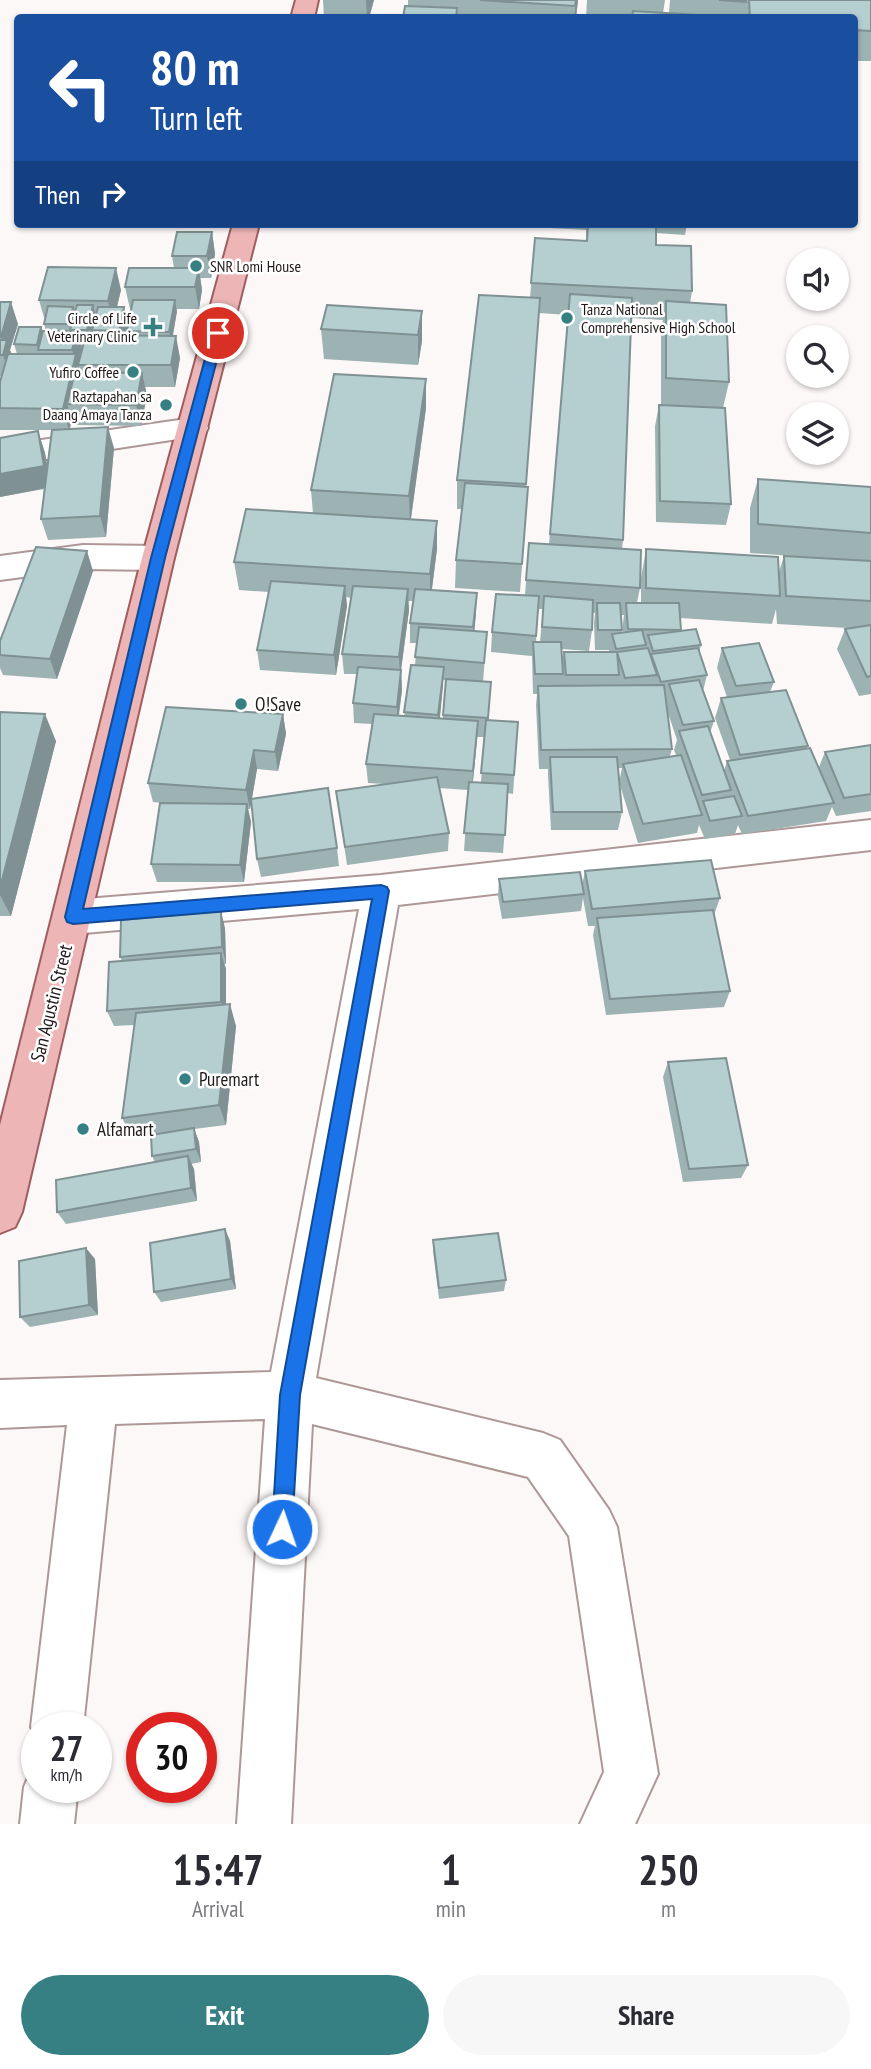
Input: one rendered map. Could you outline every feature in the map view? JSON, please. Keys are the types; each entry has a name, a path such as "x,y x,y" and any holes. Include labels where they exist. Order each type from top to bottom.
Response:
{"main road":[{"name":"San Agustin Street","path":"0,1212 158,558 245,228"}],"street":[{"path":"0,456 193,428"},
{"path":"0,568 83,557 158,558"},
{"path":"73,917 381,891 871,835"},
{"path":"264,1824 290,1395 381,891"},
{"path":"0,1404 290,1395 543,1457 593,1527 631,1774 607,1824"},
{"path":"59,1712 94,1401"},
{"path":"47,1824 49,1803"}],"building":[{"path":"480,0 576,0 575,6"},
{"path":"749,0 871,0 871,31 858,30 858,14 750,14"},
{"path":"405,6 457,8 456,14 404,14"},
{"path":"633,11 682,14 633,14"},
{"path":"588,228 656,228 656,245 691,246 692,291 531,283 535,238 587,241"},
{"path":"177,232 212,232 207,256 172,256"},
{"path":"48,267 116,268 108,301 39,300"},
{"path":"129,268 199,268 195,287 125,287"},
{"path":"570,294 632,298 623,540 550,534"},
{"path":"479,295 540,298 526,484 457,480"},
{"path":"133,300 175,300 169,332 127,331"},
{"path":"666,301 726,305 729,382 666,378"},
{"path":"0,302 11,302 1,337 0,337"},
{"path":"77,305 93,305 87,330 70,330"},
{"path":"327,305 422,311 418,335 321,329"},
{"path":"48,306 73,307 69,324 44,324"},
{"path":"98,307 124,307 119,331 92,330"},
{"path":"19,327 41,327 37,345 14,344"},
{"path":"43,331 77,331 72,350 38,350"},
{"path":"86,335 176,336 171,365 78,365"},
{"path":"0,340 7,340 3,355 0,355"},
{"path":"8,354 76,354 63,409 0,408 0,382"},
{"path":"75,372 142,373 136,405 67,404"},
{"path":"334,374 426,379 409,496 311,490"},
{"path":"659,405 725,408 731,504 660,501"},
{"path":"108,427 100,516 41,519 52,430"},
{"path":"38,431 44,466 0,474 0,438"},
{"path":"758,479 871,487 871,533 758,524"},
{"path":"465,483 528,487 522,564 456,560"},
{"path":"246,509 437,521 430,574 234,562"},
{"path":"529,543 641,550 640,588 526,580"},
{"path":"36,547 87,551 50,659 0,655 0,641"},
{"path":"646,549 778,557 780,596 646,588"},
{"path":"784,556 871,561 871,601 786,596"},
{"path":"271,581 345,586 334,655 257,650"},
{"path":"353,586 408,589 399,657 342,654"},
{"path":"415,589 477,593 473,627 410,623"},
{"path":"496,594 539,596 536,636 492,632"},
{"path":"544,596 593,600 592,630 542,627"},
{"path":"597,603 620,603 622,630 598,630"},
{"path":"626,603 679,603 681,630 628,629"},
{"path":"871,625 871,676 867,677 845,629"},
{"path":"419,627 487,632 484,663 415,657"},
{"path":"696,629 701,645 653,651 648,635"},
{"path":"642,630 646,645 616,649 612,634"},
{"path":"533,642 561,642 563,674 535,674"},
{"path":"759,643 774,682 736,686 722,648"},
{"path":"648,648 657,675 625,678 617,652"},
{"path":"698,648 707,675 661,682 651,654"},
{"path":"564,652 617,652 619,675 566,675"},
{"path":"411,665 444,667 438,715 404,712"},
{"path":"358,667 401,670 397,707 353,703"},
{"path":"446,679 491,682 488,718 443,715"},
{"path":"699,680 714,721 683,725 669,684"},
{"path":"664,685 672,749 541,750 538,686"},
{"path":"786,690 808,746 740,755 721,698"},
{"path":"166,707 283,714 275,752 254,750 246,790 148,783"},
{"path":"0,712 45,714 0,888"},
{"path":"374,714 478,721 473,771 366,764"},
{"path":"486,720 518,722 514,775 481,773"},
{"path":"708,726 731,790 702,795 679,731"},
{"path":"871,745 871,794 844,798 825,752"},
{"path":"810,748 834,803 748,816 727,761"},
{"path":"681,755 702,815 643,824 623,764"},
{"path":"550,757 617,757 622,812 553,812"},
{"path":"437,777 449,833 345,847 336,791"},
{"path":"469,782 508,784 505,835 464,833"},
{"path":"328,788 337,848 257,859 251,799"},
{"path":"734,796 742,816 710,821 703,801"},
{"path":"160,803 247,804 240,865 151,864"},
{"path":"711,860 720,898 592,909 585,871"},
{"path":"580,872 584,894 503,902 499,879"},
{"path":"713,910 730,991 610,999 597,918"},
{"path":"221,911 222,947 120,957 121,920"},
{"path":"221,953 221,1002 107,1011 109,962"},
{"name":"Puremart","path":"230,1004 219,1105 122,1118 136,1013"},
{"path":"726,1058 748,1165 689,1169 668,1062"},
{"path":"194,1128 196,1149 152,1156 151,1135"},
{"path":"188,1156 191,1188 57,1212 56,1180"},
{"path":"225,1229 231,1279 154,1292 150,1243"},
{"path":"498,1233 506,1280 439,1288 433,1240"},
{"path":"86,1248 89,1305 20,1317 19,1261"}],"place":[{"name":"SNR Lomi House","path":"196,266"},
{"name":"Tanza National Comprehensive High School","path":"567,318"},
{"name":"Circle of Life Veterinary Clinic","path":"153,327"},
{"name":"Yufiro Coffee","path":"133,372"},
{"name":"Raztapahan sa Daang Amaya Tanza","path":"166,405"},
{"name":"O!Save","path":"241,704"},
{"name":"Puremart","path":"185,1079"},
{"name":"Alfamart","path":"83,1129"}],"route":[{"path":"218,333 158,558 73,917 381,891 290,1395 282,1529"}]}
